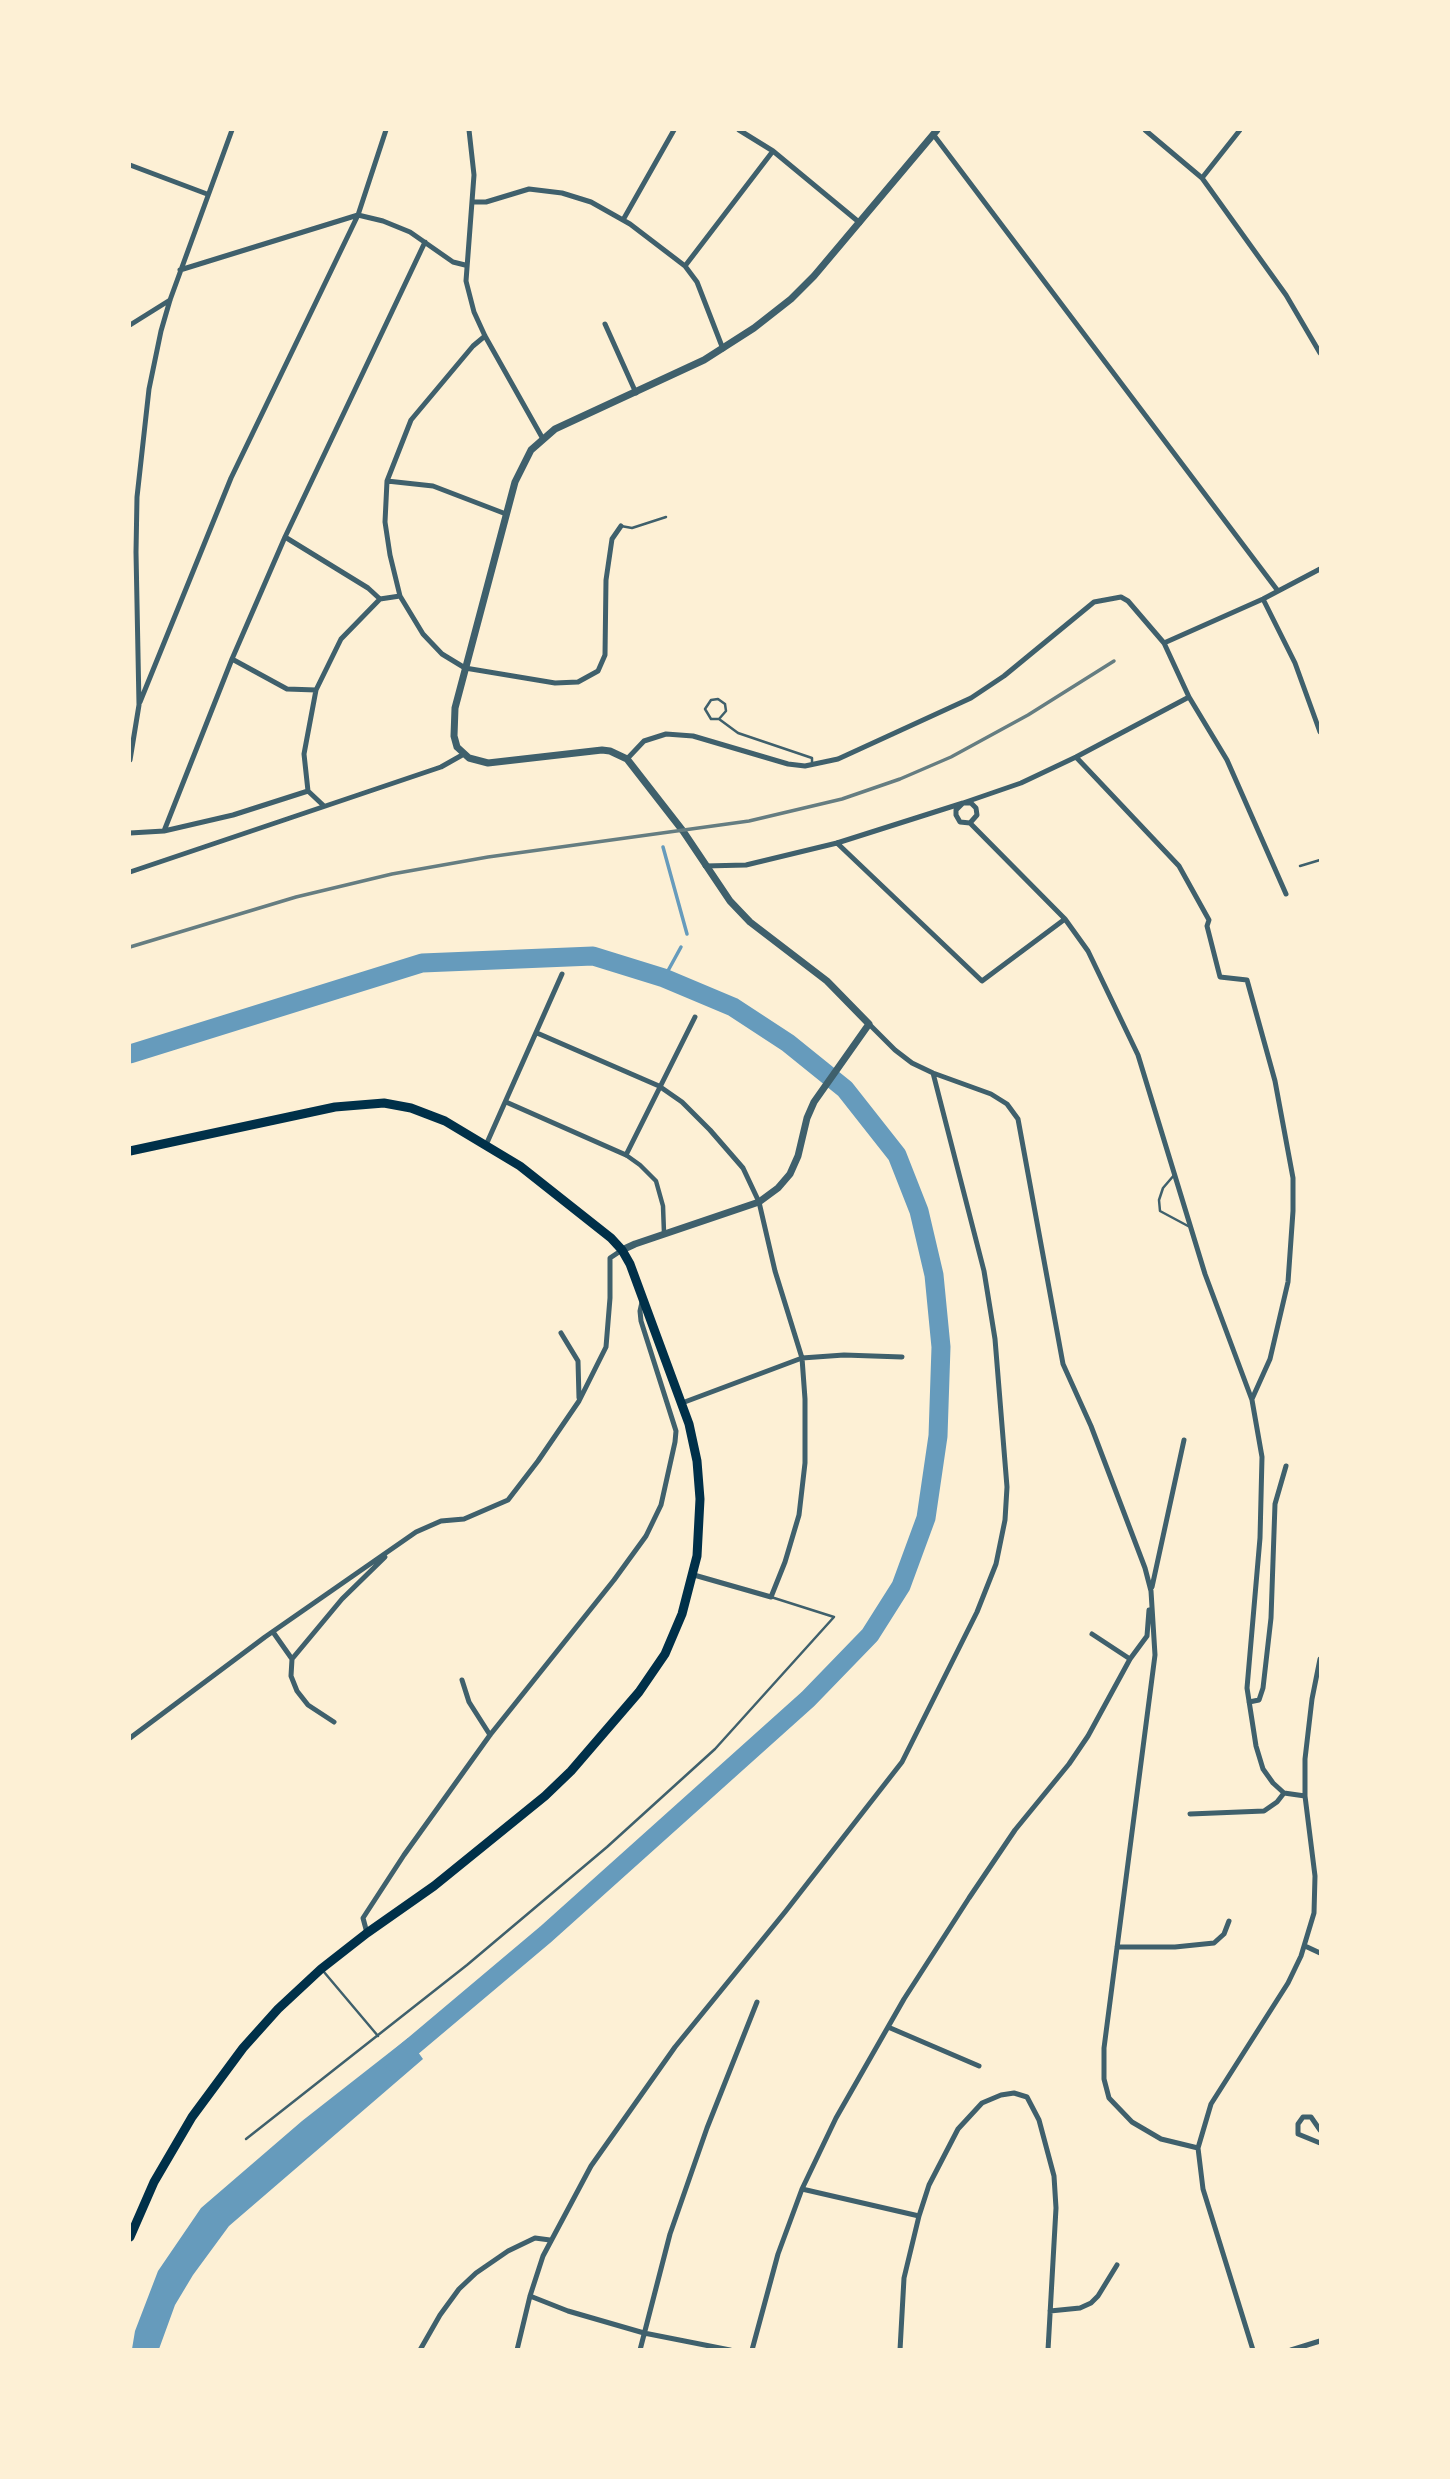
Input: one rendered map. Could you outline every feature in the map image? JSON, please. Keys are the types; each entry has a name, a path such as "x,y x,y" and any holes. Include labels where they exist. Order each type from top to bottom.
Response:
{"main road":[{"path":"130,1151 335,1107 371,1103 398,1105 426,1112 520,1166 611,1238 622,1250 682,1403 693,1441 699,1480 700,1522 694,1575 674,1634 653,1674 628,1706 571,1771 516,1821 435,1886 321,1969 263,2024 210,2091 154,2182 130,2237"}],"street":[{"path":"130,761 139,705 137,497 149,389 170,300 232,130"},
{"path":"139,705 231,478 358,215 386,130"},
{"path":"469,130 474,175 465,265 466,281 485,336 543,439"},
{"path":"623,220 674,130"},
{"path":"739,130 773,151 860,223"},
{"path":"1145,130 1202,178 1286,295 1321,353"},
{"path":"1202,178 1240,130"},
{"path":"1198,2148 1161,2139 1132,2122 1109,2098 1104,2079 1104,2048 1155,1655 1151,1591 1145,1568 1091,1426 1063,1364 1016,1114 1007,1104 991,1094 920,1068 895,1050 827,981 750,922 724,894 683,831 627,759 602,750 478,761 457,747 453,723 506,514 522,467 531,450 570,421 636,393 723,349 791,299 860,223 935,132 1278,590"},
{"path":"685,266 773,151"},
{"path":"130,165 207,194"},
{"path":"473,202 486,202 528,189 591,202 623,220 685,266 698,282 723,349"},
{"path":"180,270 358,215 398,227 453,262 465,265"},
{"path":"164,831 232,659 285,537 425,242"},
{"path":"130,325 170,300"},
{"path":"605,324 636,393"},
{"path":"485,336 473,346 411,420 387,481 387,533 390,555 400,596 423,634 442,654 465,668 555,683 578,682 598,671 606,655 606,580 612,539 621,526"},
{"path":"387,481 433,486 506,514"},
{"path":"285,537 368,588 380,599"},
{"path":"1164,643 1264,600 1321,569"},
{"path":"324,806 307,791 304,754 316,690 341,639 380,599 400,596"},
{"path":"627,759 644,741 666,734 693,736 788,764 812,765 838,759 971,698 1004,676 1094,601 1121,597 1128,601 1164,643 1189,697 1227,760 1286,894"},
{"path":"1264,600 1296,663 1321,732"},
{"path":"232,659 287,689 316,690"},
{"path":"705,866 746,865 837,843 1021,783 1189,697"},
{"path":"130,872 441,767 464,754"},
{"path":"1076,757 1179,866 1209,920 1207,926 1220,977 1247,980 1275,1081 1293,1178 1288,1282 1270,1359 1252,1400"},
{"path":"130,833 164,831 233,815 307,791"},
{"path":"970,823 976,815 976,808 971,803 963,803 956,810 960,822 970,823 1065,919 1088,951 1129,1032 1143,1068 1205,1274 1252,1400 1262,1457 1263,1480 1247,1688 1256,1746 1263,1769 1273,1783 1284,1793 1305,1796"},
{"path":"837,843 982,981 1065,919"},
{"path":"485,1145 562,974"},
{"path":"626,1155 695,1017"},
{"path":"130,1738 273,1632 416,1532 441,1521 464,1519 508,1500 579,1401 606,1347 610,1258 622,1250 664,1234 758,1202 778,1188 790,1174 798,1156 814,1101 869,1024"},
{"path":"537,1033 659,1086 682,1102 743,1168 758,1202 775,1271 802,1358 805,1463 799,1515 771,1597 694,1575"},
{"path":"517,2350 530,2296 550,2240 591,2166 675,2047 902,1762 977,1612 996,1564 1005,1520 1007,1487 995,1339 984,1271 933,1073"},
{"path":"506,1102 626,1155 640,1165 656,1181 663,1206 664,1234"},
{"path":"367,1933 363,1919 404,1855 490,1735 614,1580 646,1536 661,1505 676,1442 676,1431 647,1339 640,1311 643,1300"},
{"path":"561,1333 578,1362 579,1401"},
{"path":"682,1403 802,1358 844,1355 902,1357"},
{"path":"752,2350 778,2254 802,2189 836,2118 904,1999 1015,1830 1076,1755 1130,1659 1147,1636 1151,1591 1184,1440"},
{"path":"1249,1702 1259,1700 1263,1688 1270,1618 1275,1504 1286,1466"},
{"path":"334,1722 309,1705 297,1691 291,1676 292,1660 342,1599 383,1561 386,1554"},
{"path":"273,1632 292,1660"},
{"path":"1092,1634 1130,1659"},
{"path":"1252,2350 1203,2189 1198,2148 1211,2104 1288,1983 1305,1946 1314,1913 1315,1876 1305,1796 1305,1759 1310,1712 1321,1658"},
{"path":"462,1680 469,1702 490,1735"},
{"path":"1310,1712 1321,1712"},
{"path":"1190,1814 1264,1811 1284,1793"},
{"path":"1117,1947 1175,1947 1214,1943 1224,1934 1229,1921"},
{"path":"1305,1946 1321,1953"},
{"path":"640,2350 670,2234 707,2128 757,2002"},
{"path":"888,2027 979,2066"},
{"path":"900,2350 904,2278 919,2216 940,2160 958,2129 982,2104 1001,2095 1014,2093 1027,2097 1039,2120 1054,2176 1056,2208 1048,2350"},
{"path":"1321,2130 1311,2117 1303,2117 1298,2124 1298,2134 1321,2143"},
{"path":"802,2189 919,2216"},
{"path":"420,2350 440,2315 475,2273 508,2251 536,2238 550,2240"},
{"path":"1050,2311 1080,2308 1091,2303 1117,2265"},
{"path":"530,2296 568,2311 644,2333 730,2350"},
{"path":"1291,2350 1321,2341"}],"lane":[{"path":"621,526 632,528 666,517"},
{"path":"719,719 726,711 724,704 718,699 711,699 705,705 705,713 711,719 719,719 738,733 812,758 812,765"},
{"path":"1300,866 1321,860"},
{"path":"1175,1174 1163,1188 1159,1200 1160,1210 1191,1227"},
{"path":"246,2139 568,1880 675,1786 715,1749 834,1617 771,1597"},
{"path":"321,1969 377,2036"}],"water":[{"path":"408,2038 423,2059 229,2226 175,2305 159,2349 132,2349 135,2331 158,2271 201,2208 302,2121"}],"waterway":[{"path":"663,847 687,934"},
{"path":"664,978 681,947"},
{"path":"130,1054 422,963 593,956 664,978 733,1007 788,1043 845,1089 897,1155 919,1211 934,1275 941,1347 938,1436 926,1518 901,1586 870,1635 808,1699 546,1934 394,2062"}],"railway":[{"path":"130,947 296,897 392,874 488,857 749,821 842,799 900,779 951,757 1028,715 1114,661"}]}
